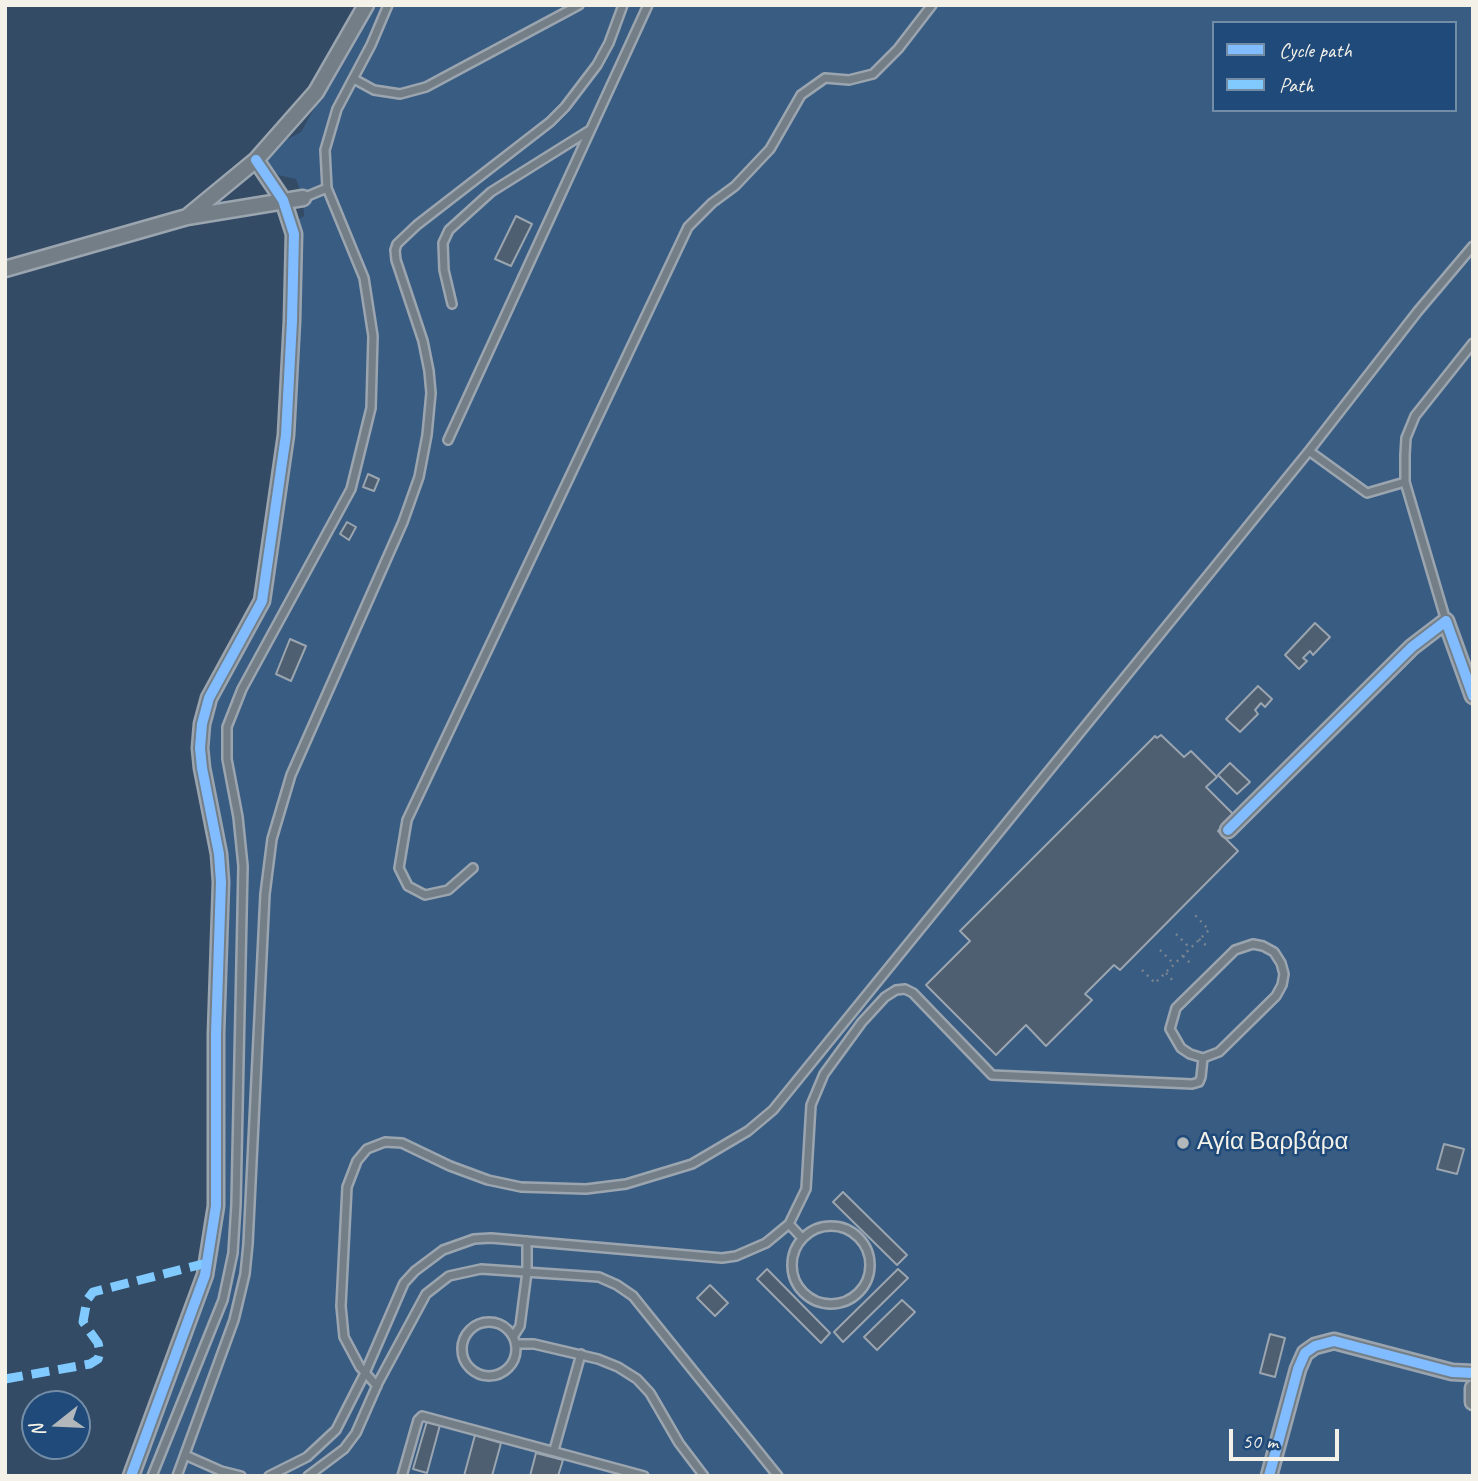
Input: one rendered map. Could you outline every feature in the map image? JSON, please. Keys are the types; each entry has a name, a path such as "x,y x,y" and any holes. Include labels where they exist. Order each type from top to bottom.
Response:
{"street":[{"path":"187,217 256,160 316,92 361,18 366,5"},
{"path":"131,1476 201,1286 216,1206 216,1034 221,882 219,854 200,748 202,724 209,698 262,601 286,435 292,321 294,234 283,200 256,160"},
{"path":"5,269 187,217 303,198"},
{"path":"1228,830 1412,647 1446,621 1473,696"},
{"path":"1269,1476 1298,1369 1305,1353 1315,1346 1334,1341 1452,1373 1473,1373"},
{"path":"1473,1388 1473,1402"}],"lane":[{"path":"152,1476 223,1300 233,1253 243,866 238,817 227,759 227,727 242,689 351,489 371,408 373,336 364,278 327,188 325,150 337,109 388,5"},
{"path":"354,79 374,90 400,94 426,87 579,5"},
{"path":"177,1476 234,1320 245,1273 254,1146 264,907 272,839 291,775 403,522 419,477 427,435 431,393 429,371 423,341 395,250 397,244 416,225 530,138 565,107 597,65 609,43 623,5"},
{"path":"448,440 648,5"},
{"path":"473,868 448,890 425,895 408,886 399,868 407,820 688,227 712,203 735,186 769,149 801,95 825,78 849,80 873,74 898,49 932,5"},
{"path":"452,304 444,270 443,243 449,230 491,192 590,130"},
{"path":"303,198 327,188"},
{"path":"377,1386 365,1373 344,1338 341,1306 347,1187 357,1161 367,1149 385,1142 402,1143 450,1166 488,1180 521,1188 586,1189 626,1184 692,1164 748,1131 773,1110 1473,246"},
{"path":"1446,621 1405,482 1406,438 1415,416 1473,343"},
{"path":"1309,451 1367,493 1405,482"},
{"path":"1244,945 1263,946 1274,952 1284,974 1276,996 1219,1052 1203,1058 1190,1054 1175,1041 1171,1029 1177,1008 1235,950 1244,945"},
{"path":"269,1476 307,1457 336,1430 365,1373 404,1283 443,1250 474,1239 723,1258 736,1256 766,1243 789,1224 806,1189 810,1119 815,1092 824,1074 862,1022 885,997 896,990 905,989 914,993 984,1070 992,1075 1192,1084 1199,1082 1203,1058"},
{"path":"789,1224 802,1238"},
{"path":"827,1226 836,1226 854,1233 861,1240 869,1257 868,1276 859,1292 852,1298 834,1304 825,1304 807,1297 795,1282 792,1273 793,1255 802,1238 827,1226"},
{"path":"527,1241 527,1272 520,1326 514,1340 516,1352 511,1366 491,1377 476,1373 470,1368 463,1355 464,1340 473,1328 488,1322 503,1326 514,1340 581,1354 618,1367 637,1379 650,1393 679,1443 704,1476"},
{"path":"308,1476 344,1449 356,1433 377,1386 426,1294 449,1276 481,1269 599,1277 634,1296 778,1476"},
{"path":"554,1450 581,1354"},
{"path":"402,1476 418,1420 422,1416 644,1476"},
{"path":"185,1455 221,1471 241,1476"}],"path":[{"path":"1142,970 1155,983 1209,930 1195,915"},
{"path":"1176,934 1190,948"},
{"path":"1199,939 1209,948"},
{"path":"1160,950 1174,964"},
{"path":"1183,956 1191,964"},
{"path":"1166,973 1174,982"}],"shaded area":[{"path":"371,5 1473,5 1473,1476 140,1476 209,1284 217,1245 221,1180 226,890 205,749 211,713 221,687 270,598 297,387 299,219 304,216 303,198 296,179 278,175 267,164 267,156 273,147 301,132"}],"building":[{"path":"516,216 532,224 511,266 495,259"},
{"path":"368,474 379,479 374,491 363,487"},
{"path":"347,522 356,527 349,540 340,534"},
{"path":"1315,623 1330,637 1313,655 1310,651 1303,658 1307,661 1299,669 1285,655"},
{"path":"290,639 306,646 291,681 276,674"},
{"path":"1258,686 1272,699 1265,707 1261,703 1255,710 1258,714 1240,732 1226,719"},
{"path":"1161,735 1184,757 1191,751 1217,777 1206,787 1234,815 1218,831 1238,851 1120,970 1114,965 1085,994 1092,1000 1046,1046 1026,1025 996,1055 926,985 970,941 960,931 1155,736 1157,738"},
{"path":"1230,763 1250,782 1237,794 1218,775"},
{"path":"1444,1144 1464,1149 1457,1174 1437,1169"},
{"path":"843,1192 907,1255 897,1265 833,1202"},
{"path":"767,1269 830,1333 821,1343 757,1279"},
{"path":"898,1269 908,1278 843,1342 834,1332"},
{"path":"710,1285 728,1303 715,1316 697,1298"},
{"path":"902,1300 915,1312 877,1350 864,1337"},
{"path":"1270,1334 1285,1338 1275,1377 1260,1373"},
{"path":"427,1421 440,1425 427,1473 413,1469"},
{"path":"475,1435 501,1443 492,1476 464,1476"},
{"path":"536,1453 563,1460 558,1476 530,1476"}],"marked path":[{"path":"5,1379 90,1364 98,1359 98,1343 83,1322 87,1300 93,1292 207,1263"}],"cycle path":[{"path":"131,1476 205,1275 216,1206 216,1034 221,882 219,854 202,768 202,724 209,698 262,601 286,435 292,321 294,234 283,200 256,160"},
{"path":"1228,830 1412,647 1446,621 1473,696"},
{"path":"1269,1476 1298,1369 1305,1353 1315,1346 1334,1341 1452,1372 1473,1373"}],"place":[{"name":"Αγία Βαρβάρα","path":"1183,1143"}]}
